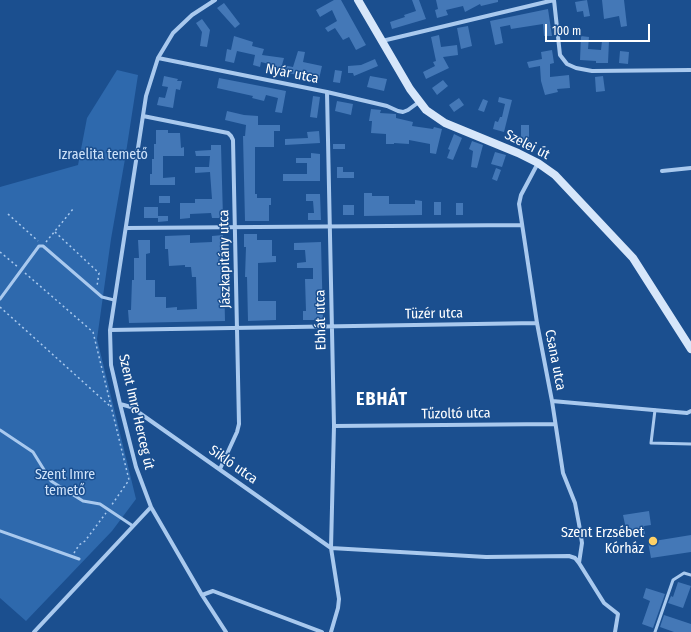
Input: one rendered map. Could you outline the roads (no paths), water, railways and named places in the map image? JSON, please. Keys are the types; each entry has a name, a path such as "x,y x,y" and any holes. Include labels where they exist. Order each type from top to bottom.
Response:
{"main road":[{"name":"Szelei út","path":"358,0 410,89 426,110 445,123 518,153 538,163 555,175 570,189 633,258 691,349"}],"street":[{"name":"Szent Imre Herceg út","path":"215,0 192,15 173,33 158,58 146,96 110,330 111,365 120,404 136,467 151,507 202,595 226,632"},
{"path":"382,41 554,0 560,55 567,64 576,68 592,71 691,70"},
{"name":"Nyár utca","path":"158,58 327,92 387,106 403,112 419,102"},
{"name":"Ebhát utca","path":"327,92 334,426 331,548"},
{"name":"Jászkapitány utca","path":"143,116 228,133 233,140 239,424 237,432 220,469"},
{"name":"Csana utca","path":"538,163 521,195 519,204 521,225 563,473 575,503 579,524 582,543 580,563"},
{"path":"662,171 691,168"},
{"path":"126,228 521,225"},
{"name":"Tüzér utca","path":"110,330 238,327 537,324"},
{"path":"552,401 687,413 691,411"},
{"name":"Sikló utca","path":"120,404 131,407 331,548"},
{"name":"Tűzoltó utca","path":"334,426 554,424"},
{"path":"34,632 151,507"},
{"path":"331,632 338,608 338,599 331,548 486,557 569,556 575,558 580,563 604,603 618,614 615,632"},
{"path":"202,595 213,591 322,632"}],"lane":[{"path":"0,299 39,246 43,246 102,296 114,300"},
{"path":"655,410 651,443 691,444"},
{"path":"0,430 33,452 51,481 83,501 100,504 133,526"},
{"path":"0,531 79,559"},
{"path":"655,632 673,580 684,573 691,575"}],"place":[{"name":"Szent Erzsébet Kórház","path":"653,541"}],"district":[{"name":"EBHÁT","path":"382,400"}],"park label":[{"name":"Izraelita temető","path":"103,155"},
{"name":"Szent Imre temető","path":"65,484"}]}
